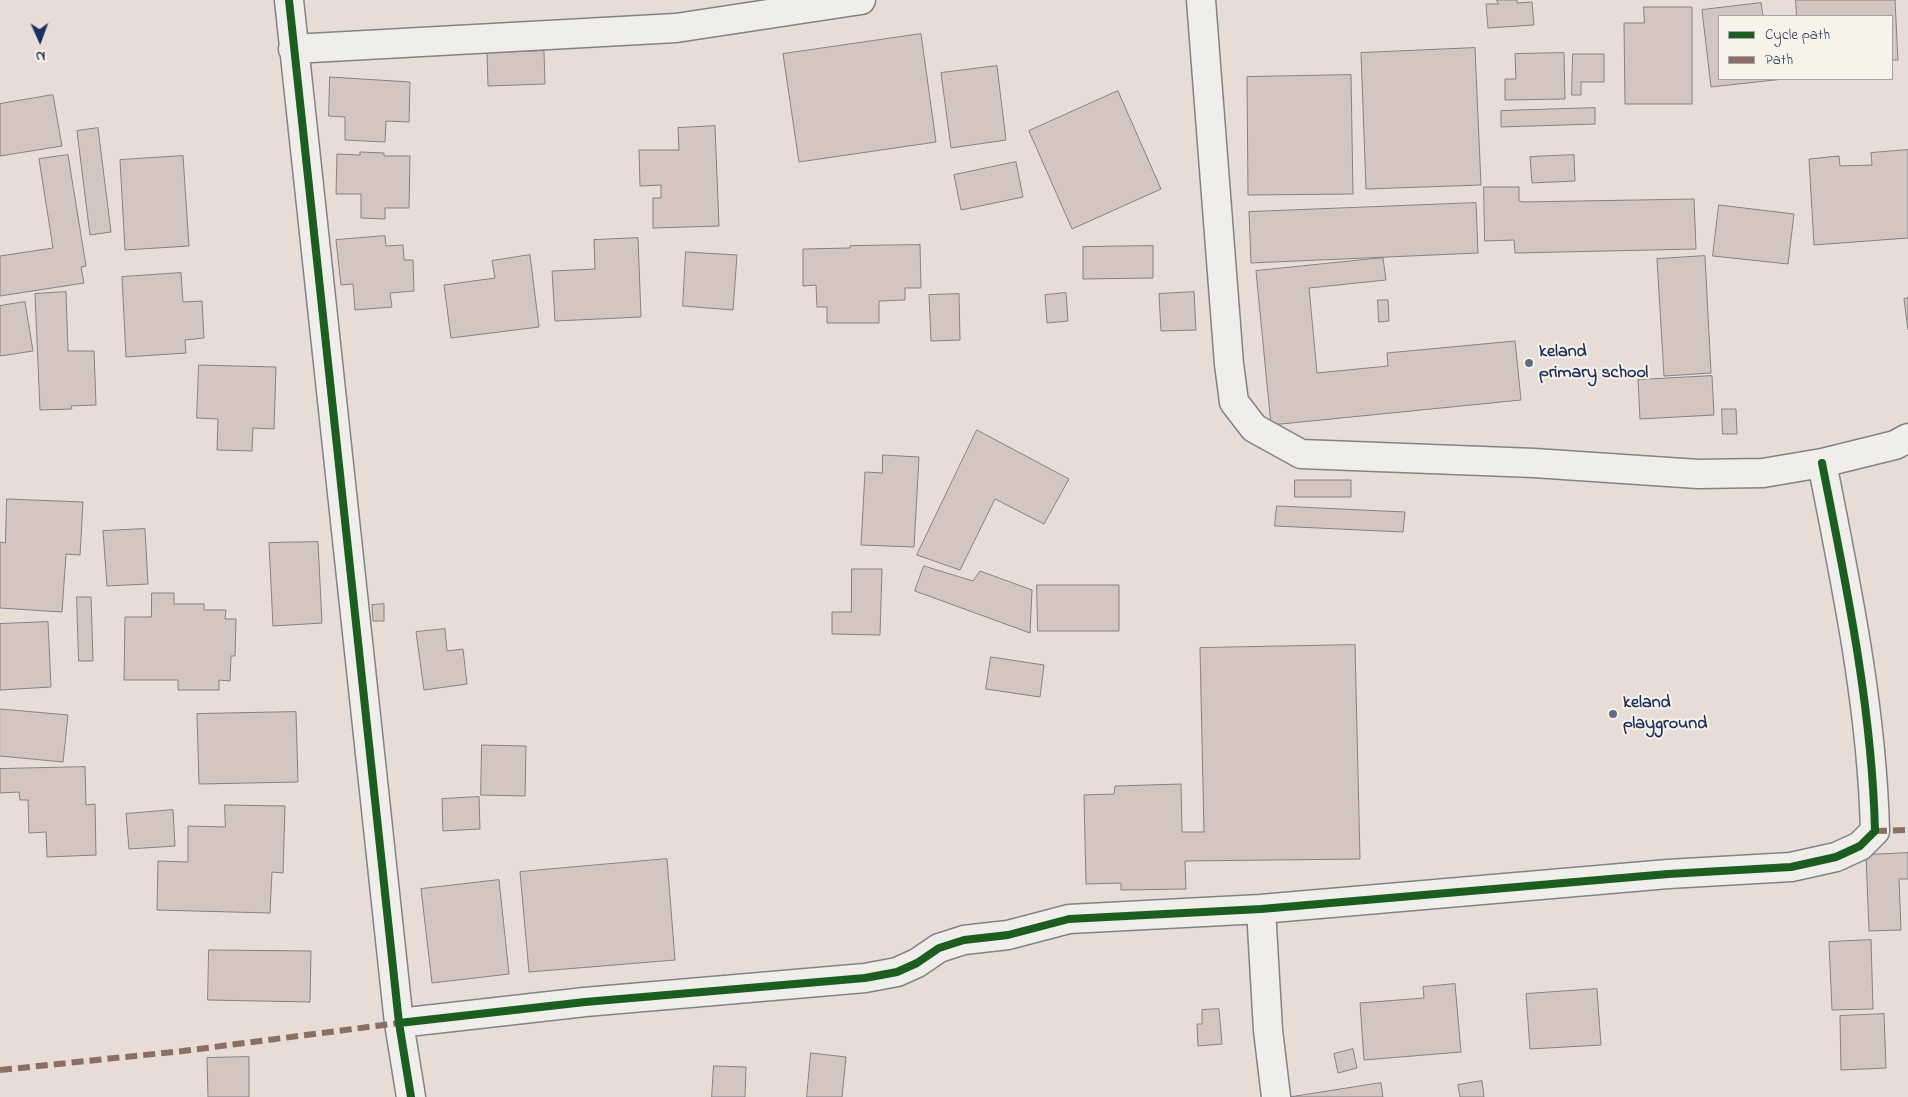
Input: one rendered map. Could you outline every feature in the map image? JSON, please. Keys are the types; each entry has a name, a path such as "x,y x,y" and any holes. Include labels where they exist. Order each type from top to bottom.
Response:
{"street":[{"path":"289,0 399,1023 411,1097"},
{"path":"294,49 676,28 861,0"},
{"path":"1201,0 1229,364 1234,402 1254,428 1301,454 1534,463 1698,474 1763,473 1822,462 1894,445 1908,438"},
{"path":"399,1023 585,1002 866,978 897,972 917,963 939,948 964,940 1008,935 1069,920 1261,909 1658,875 1791,867 1836,857 1860,846 1875,831 1874,779 1862,682 1840,551 1822,462"},
{"path":"1261,909 1268,1030 1276,1097"}],"building":[{"path":"1497,0 1517,0 1517,3 1532,2 1534,25 1488,28 1486,4 1498,4"},
{"path":"1796,0 1895,0 1898,60 1893,60 1893,15 1797,15"},
{"path":"1761,3 1763,15 1718,15 1718,80 1775,80 1711,87 1702,10"},
{"path":"1644,7 1692,7 1692,104 1625,104 1624,23 1644,23"},
{"path":"921,34 936,142 799,162 783,54"},
{"path":"1475,48 1481,185 1366,189 1361,53"},
{"path":"544,51 545,84 488,86 487,53"},
{"path":"1564,53 1565,99 1505,100 1505,79 1516,79 1515,54"},
{"path":"1573,54 1604,54 1604,82 1581,82 1581,95 1572,95"},
{"path":"997,66 1006,140 951,148 941,73"},
{"path":"1351,75 1353,194 1248,195 1247,77"},
{"path":"330,77 410,82 409,122 386,121 385,142 345,140 345,117 329,116"},
{"path":"1118,91 1161,189 1072,229 1029,131"},
{"path":"53,95 62,146 0,156 0,104"},
{"path":"1595,108 1595,124 1501,127 1501,111"},
{"path":"715,126 719,226 653,228 653,198 661,198 661,185 640,186 639,150 679,150 678,128"},
{"path":"98,128 111,232 90,235 77,131"},
{"path":"1908,150 1908,238 1814,245 1809,159 1839,156 1840,166 1872,165 1871,153"},
{"path":"360,152 384,153 384,156 410,156 409,208 385,208 385,219 361,218 361,194 336,194 337,154 360,155"},
{"path":"68,155 86,266 81,267 84,283 0,296 0,256 53,248 39,159"},
{"path":"1574,155 1575,181 1532,183 1530,157"},
{"path":"183,156 189,246 125,250 120,160"},
{"path":"1016,162 1023,197 961,210 954,175"},
{"path":"1484,187 1519,187 1519,201 1523,202 1694,199 1696,249 1515,253 1514,240 1485,241"},
{"path":"1476,203 1478,253 1251,263 1249,212"},
{"path":"1719,205 1794,214 1788,264 1713,256"},
{"path":"385,236 386,246 403,245 404,260 413,260 414,291 390,293 392,307 355,310 353,284 341,285 336,240"},
{"path":"638,238 641,317 555,321 552,271 595,269 594,240"},
{"path":"920,245 921,288 905,288 905,300 879,301 879,323 827,323 827,307 817,307 816,285 803,286 803,249"},
{"path":"1153,246 1153,278 1083,279 1083,247"},
{"path":"686,252 737,255 733,310 683,306"},
{"path":"530,255 539,327 451,338 444,285 495,278 492,261"},
{"path":"1705,256 1711,373 1664,376 1657,259"},
{"path":"1383,258 1386,280 1309,288 1317,373 1388,366 1387,353 1515,341 1521,400 1271,425 1256,271"},
{"path":"181,273 183,302 202,301 204,338 185,340 186,353 126,357 122,277"},
{"path":"66,292 68,351 94,351 96,405 71,406 72,409 40,410 35,294"},
{"path":"1194,292 1196,330 1161,331 1159,294"},
{"path":"1066,293 1068,321 1047,323 1045,295"},
{"path":"959,294 960,340 931,341 929,295"},
{"path":"1908,298 1908,330 1904,299"},
{"path":"1378,300 1388,300 1389,321 1379,322"},
{"path":"25,302 33,351 0,356 0,306"},
{"path":"199,365 276,367 274,429 253,428 252,451 217,450 218,419 197,418"},
{"path":"1712,376 1714,415 1640,419 1638,380"},
{"path":"1722,409 1736,409 1737,434 1723,434"},
{"path":"977,430 1069,479 1044,524 995,499 960,570 917,555"},
{"path":"883,455 919,457 914,547 861,545 865,472 882,473"},
{"path":"1295,480 1351,480 1351,497 1295,497"},
{"path":"7,499 83,502 80,555 66,554 62,612 0,608 0,542 5,543"},
{"path":"1277,506 1405,512 1403,532 1275,526"},
{"path":"145,529 148,584 107,586 103,531"},
{"path":"318,542 322,623 273,626 269,543"},
{"path":"924,566 973,581 980,571 1032,590 1030,633 915,591"},
{"path":"852,569 882,569 880,635 832,634 832,612 851,612"},
{"path":"1037,585 1119,585 1119,631 1038,631"},
{"path":"152,593 174,593 174,604 204,604 204,610 226,610 225,619 236,619 235,656 231,656 230,681 219,680 219,690 178,690 178,680 124,680 125,617 151,617"},
{"path":"77,597 91,597 93,661 79,661"},
{"path":"384,604 384,621 373,621 372,605"},
{"path":"48,622 51,687 0,690 0,624"},
{"path":"445,629 447,651 463,649 467,684 424,690 416,632"},
{"path":"1355,645 1360,859 1185,861 1186,889 1121,890 1121,883 1086,884 1084,795 1114,794 1115,786 1181,784 1182,832 1204,832 1200,648"},
{"path":"991,657 1044,665 1040,697 986,689"},
{"path":"0,709 68,715 63,762 0,756"},
{"path":"296,712 298,782 199,784 197,714"},
{"path":"482,745 526,746 525,796 481,795"},
{"path":"85,767 86,805 95,804 96,855 47,857 46,832 29,833 28,800 20,800 19,792 0,793 0,769"},
{"path":"479,797 480,829 443,831 442,799"},
{"path":"225,805 285,806 283,873 272,872 270,913 157,910 158,861 188,862 188,826 225,827"},
{"path":"173,810 175,846 129,849 126,814"},
{"path":"1908,853 1908,879 1899,879 1901,930 1869,931 1866,855"},
{"path":"667,859 675,960 529,972 520,872"},
{"path":"499,880 509,974 432,983 421,889"},
{"path":"1871,940 1873,1009 1832,1010 1829,942"},
{"path":"209,950 311,951 310,1002 208,1000"},
{"path":"1455,984 1461,1052 1364,1060 1360,1003 1424,998 1423,987"},
{"path":"1597,989 1601,1045 1530,1049 1526,994"},
{"path":"1219,1009 1222,1044 1198,1046 1197,1024 1202,1024 1202,1010"},
{"path":"1884,1014 1886,1068 1841,1070 1840,1016"},
{"path":"1353,1049 1357,1068 1338,1073 1334,1054"},
{"path":"811,1053 846,1057 842,1097 807,1097"},
{"path":"249,1057 249,1097 208,1097 207,1058"},
{"path":"714,1066 746,1067 745,1097 712,1097"},
{"path":"1482,1081 1484,1097 1460,1097 1458,1085"},
{"path":"1381,1083 1383,1097 1290,1097"}],"marked path":[{"path":"1875,831 1908,830"},
{"path":"0,1070 183,1051 399,1023"}],"cycle path":[{"path":"289,0 399,1023 411,1097"},
{"path":"399,1023 585,1002 865,978 897,972 917,963 939,948 964,940 1008,935 1069,919 1261,909 1668,874 1791,867 1836,857 1860,846 1875,831 1869,738 1863,692 1849,600 1822,463"}],"place":[{"name":"keland primary school","path":"1529,363"},
{"name":"keland playground","path":"1613,714"}]}
